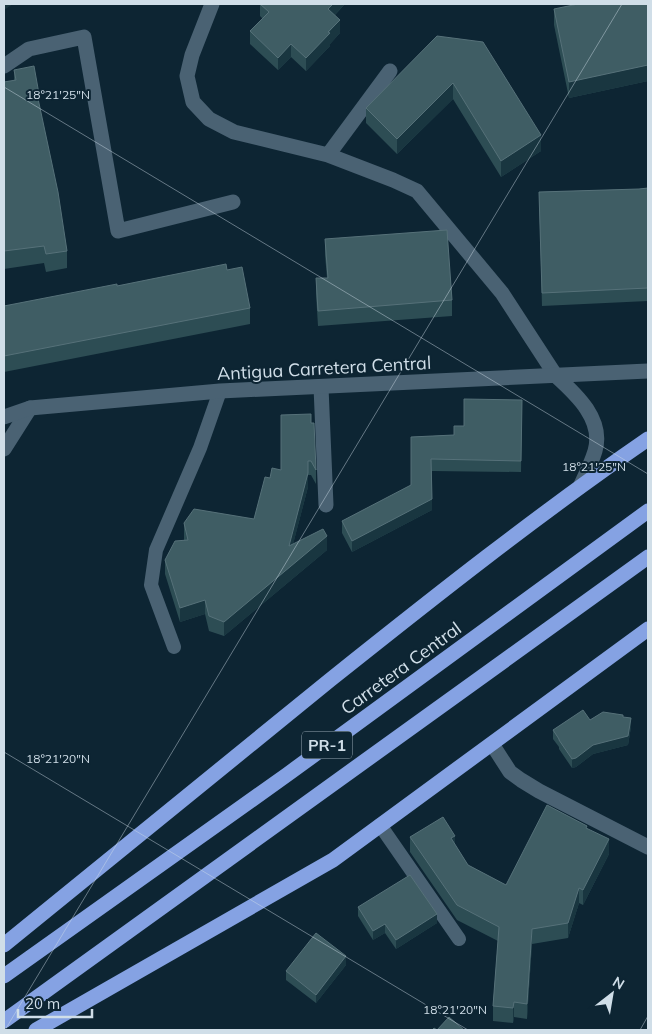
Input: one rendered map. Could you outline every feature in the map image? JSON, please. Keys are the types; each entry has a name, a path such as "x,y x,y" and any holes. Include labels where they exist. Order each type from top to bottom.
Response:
{"highway":[{"path":"4,945 256,739 440,592 648,438"},
{"name":"Carretera Central","path":"4,976 288,774 648,511"},
{"name":"PR-1","path":"4,1021 648,558"},
{"path":"36,1030 333,860 648,629"}],"street":[{"path":"212,4 192,55 187,76 193,102 209,119 234,132 328,155 417,191 502,293 556,376 577,396 592,417 597,434 595,450 580,487"},
{"path":"4,66 29,50 84,37 118,231 233,202"},
{"path":"328,155 390,71"},
{"name":"Antigua Carretera Central","path":"4,416 30,408 220,391 648,371"},
{"path":"321,387 326,505"},
{"path":"4,449 30,408"},
{"path":"492,744 510,772 521,780 648,847"}],"lane":[{"path":"174,647 151,585 156,550 200,448 220,391"},
{"path":"380,824 459,939"}],"building":[{"path":"260,4 333,4 328,9 340,20 306,58 291,44 278,58 250,31 269,12"},
{"path":"578,4 648,4 648,65 569,82 554,9"},
{"path":"437,36 483,42 541,135 501,161 453,83 397,139 366,108"},
{"path":"34,66 39,94 37,94 58,192 67,251 46,254 44,246 4,251 4,82 16,80 14,70"},
{"path":"648,188 648,288 542,293 539,192"},
{"path":"447,230 452,300 318,311 316,278 328,278 325,239"},
{"path":"226,264 227,270 242,267 250,308 4,356 4,306"},
{"path":"464,399 522,400 521,461 431,459 432,499 352,541 342,521 411,485 411,437 454,435 454,426 464,426"},
{"path":"311,414 311,423 314,423 316,470 311,461 308,461 308,473 289,546 323,529 327,536 224,622 209,616 205,600 180,608 165,560 175,541 188,540 184,523 194,509 254,519 265,477 270,478 272,468 281,470 281,415"},
{"path":"583,710 590,720 603,712 631,718 628,736 593,745 572,759 553,730"},
{"path":"547,805 609,839 583,890 579,888 568,923 532,929 527,1004 514,1002 513,1008 493,1006 499,927 457,905 410,837 443,817 455,836 451,838 468,865 506,885"},
{"path":"410,875 437,914 396,940 385,924 373,931 358,907"},
{"path":"316,933 346,956 316,995 286,971"},
{"path":"449,1017 464,1030 437,1030"}]}
